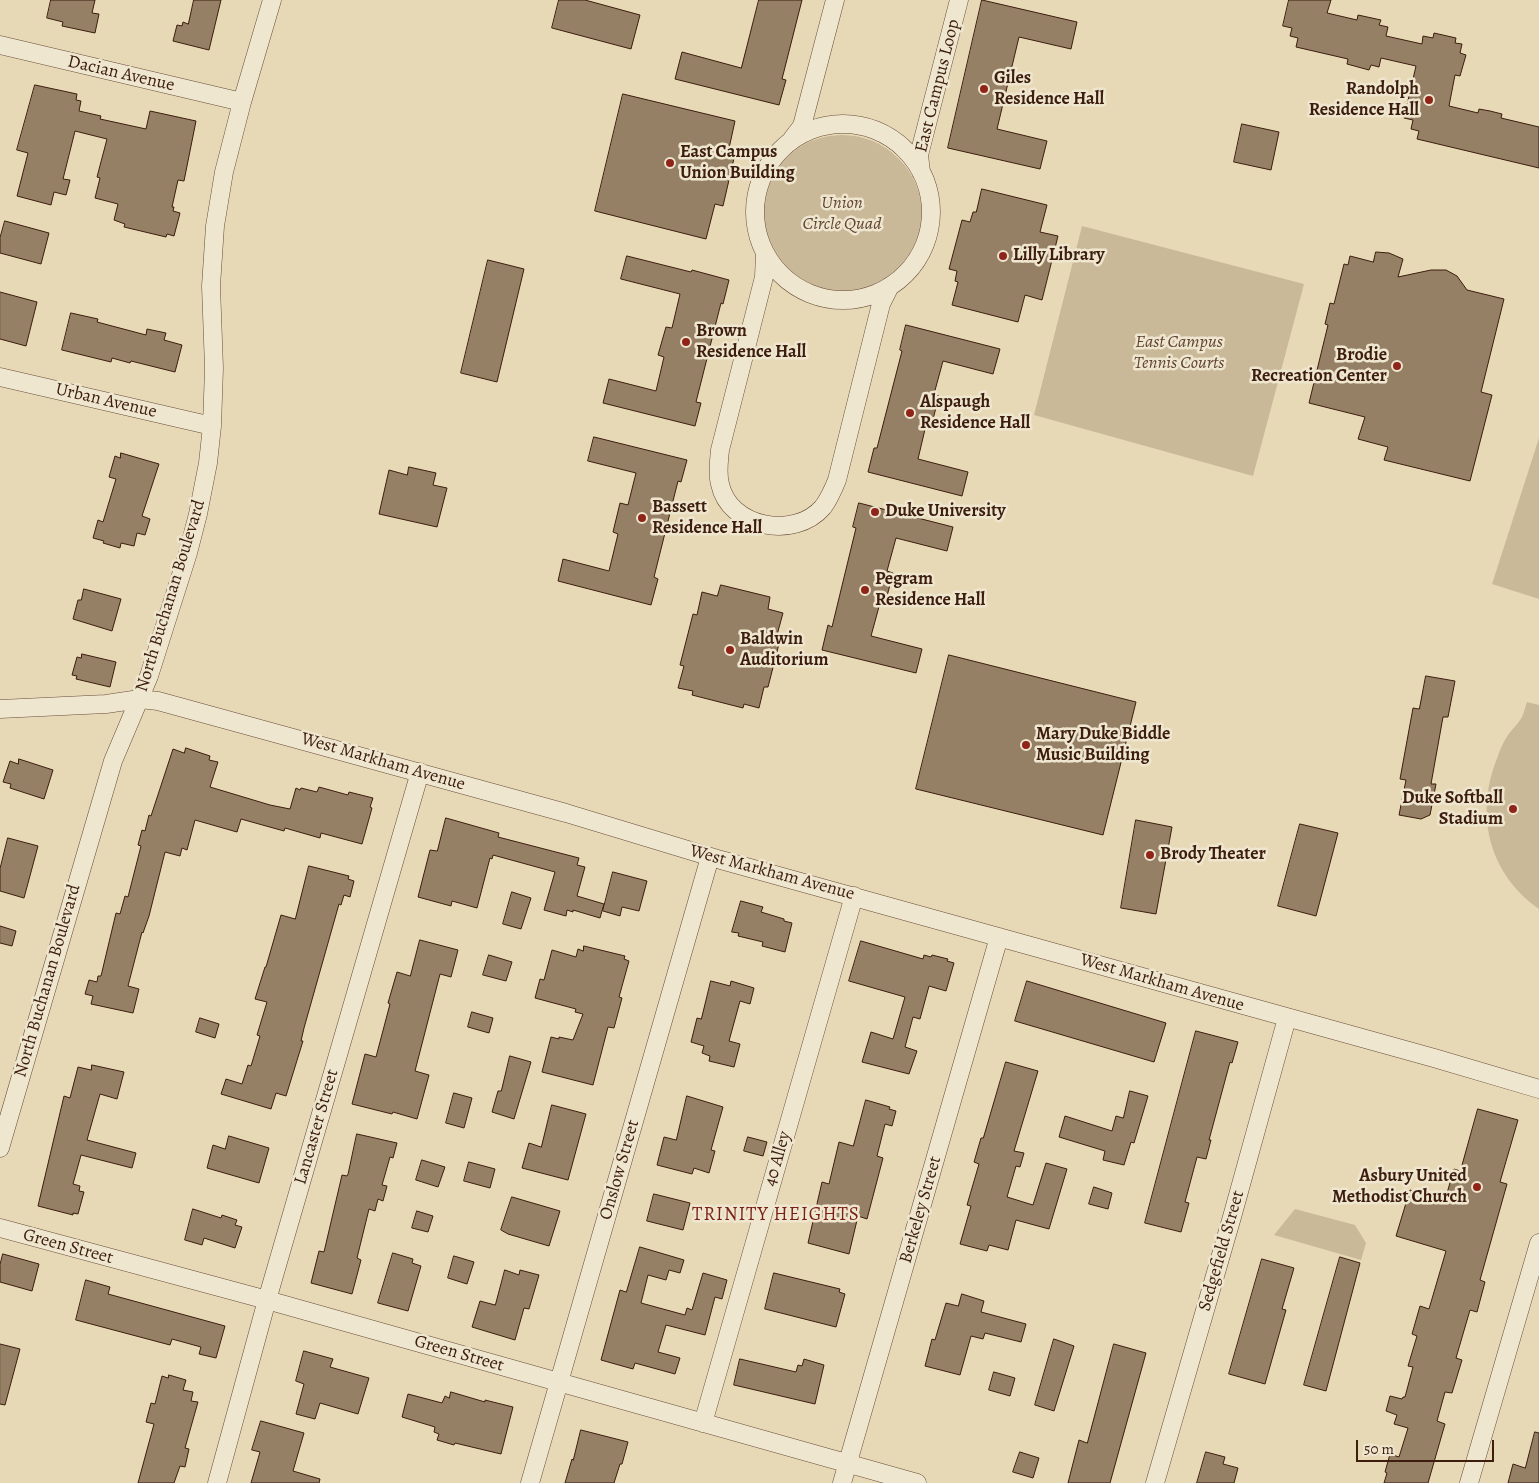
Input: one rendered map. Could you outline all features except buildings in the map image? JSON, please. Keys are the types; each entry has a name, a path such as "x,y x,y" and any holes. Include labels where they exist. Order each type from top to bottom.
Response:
{"street":[{"name":"North Buchanan Boulevard","path":"0,1148 113,761 149,676 188,554 206,472 212,426 214,368 211,294 213,245 219,199 242,102 272,0"},
{"path":"791,142 802,126 835,0"},
{"name":"East Campus Loop","path":"921,172 919,155 959,0"},
{"name":"Dacian Avenue","path":"0,45 242,102"},
{"path":"840,125 860,126 872,130 896,143 907,153 921,172 929,195 931,208 927,237 919,257 911,268 890,286 875,294 857,299 841,300 812,294 792,284 780,274 765,254 759,240 756,224 756,196 760,182 778,153 806,133 827,126 840,125"},
{"path":"765,254 764,277 720,450 718,470 724,496 732,506 744,516 765,525 783,527 796,524 822,508 830,496 837,480 881,304 890,286"},
{"name":"Urban Avenue","path":"0,377 212,426"},
{"name":"West Markham Avenue","path":"0,709 97,705 140,699 158,701 566,813 710,857 1434,1058 1539,1089"},
{"name":"Lancaster Street","path":"217,1483 267,1300 420,772"},
{"name":"Onslow Street","path":"530,1483 710,857"},
{"name":"40 Alley","path":"703,1423 854,896"},
{"name":"Berkeley Street","path":"842,1483 999,937"},
{"name":"Sedgefield Street","path":"1155,1483 1287,1018"},
{"name":"Green Street","path":"0,1228 267,1300 917,1483"},
{"path":"1469,1483 1539,1243"}],"green space":[{"name":"Union Circle Quad","path":"850,135 880,144 899,158 909,170 916,184 921,199 921,231 916,246 909,260 899,272 887,282 865,292 850,295 834,295 819,292 797,282 775,260 763,231 762,207 765,192 775,170 797,148 826,136"},
{"name":"East Campus Tennis Courts","path":"1082,226 1304,284 1253,476 1034,415"},
{"path":"1539,438 1539,599 1492,584"},
{"name":"Duke Softball Stadium","path":"1527,702 1539,705 1539,909 1508,878 1497,860 1490,840 1487,820 1487,799 1491,777 1499,753 1507,737 1522,717"},
{"path":"1295,1209 1355,1225 1366,1243 1361,1260 1274,1235"}],"place":[{"name":"Giles Residence Hall","path":"984,89"},
{"name":"Randolph Residence Hall","path":"1429,100"},
{"name":"East Campus Union Building","path":"670,163"},
{"name":"Lilly Library","path":"1003,256"},
{"name":"Brown Residence Hall","path":"686,342"},
{"name":"Brodie Recreation Center","path":"1397,366"},
{"name":"Alspaugh Residence Hall","path":"910,413"},
{"name":"Duke University","path":"875,512"},
{"name":"Bassett Residence Hall","path":"642,518"},
{"name":"Pegram Residence Hall","path":"865,590"},
{"name":"Baldwin Auditorium","path":"730,650"},
{"name":"Mary Duke Biddle Music Building","path":"1026,745"},
{"name":"Duke Softball Stadium","path":"1513,809"},
{"name":"Brody Theater","path":"1150,855"},
{"name":"Asbury United Methodist Church","path":"1477,1187"}],"district":[{"name":"TRINITY HEIGHTS","path":"776,1215"}]}
